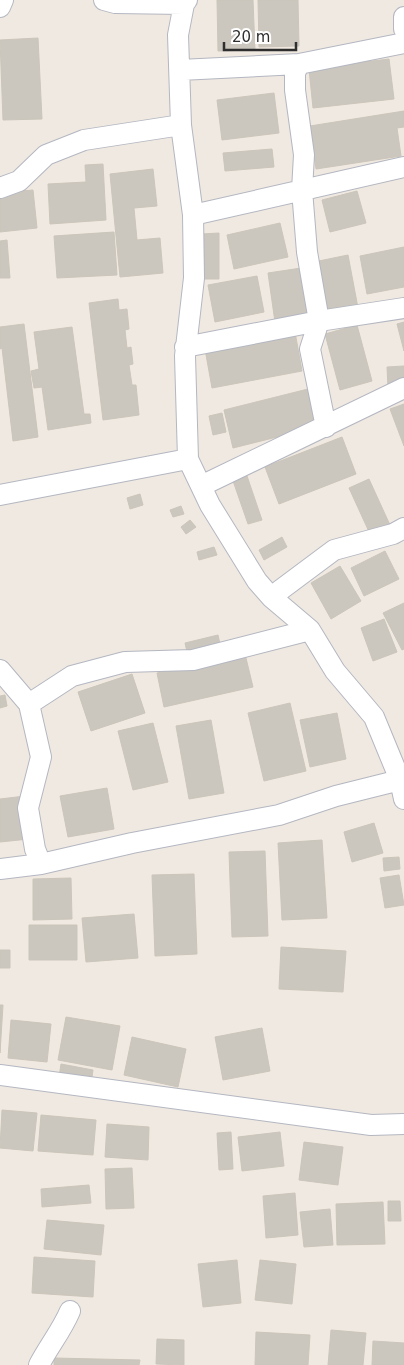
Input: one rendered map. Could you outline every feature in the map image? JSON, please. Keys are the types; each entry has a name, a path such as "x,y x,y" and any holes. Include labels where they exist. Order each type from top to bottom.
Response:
{"street":[{"path":"0,7 3,0"},
{"path":"0,869 41,864 132,843 279,815 336,796 402,789 374,717 335,671 310,630 271,597 257,581 210,504 188,459 185,347 194,278 193,215 181,125 178,35 185,2 115,3 104,0"},
{"path":"404,17 404,29"},
{"path":"180,70 299,64 404,43"},
{"path":"299,64 295,73 295,90 304,156 302,190 306,252 319,321 310,349 326,427"},
{"path":"0,188 19,181 46,155 84,140 181,125"},
{"path":"193,215 404,167"},
{"path":"185,347 319,321 404,308"},
{"path":"201,486 404,388"},
{"path":"0,495 188,459"},
{"path":"271,597 334,550 393,534 404,528"},
{"path":"29,704 72,676 125,662 193,660 310,630"},
{"path":"0,670 29,704 42,757 28,808 35,849 41,864"},
{"path":"0,1075 371,1125 404,1124"},
{"path":"39,1365 48,1348 64,1326 70,1311"}],"building":[{"path":"217,0 253,0 255,50 218,51"},
{"path":"258,0 298,0 299,46 259,47"},
{"path":"38,38 42,119 3,120 0,40"},
{"path":"389,59 394,99 313,108 309,69"},
{"path":"274,93 279,133 222,140 217,100"},
{"path":"404,111 404,127 397,128 401,156 316,169 310,126"},
{"path":"272,149 274,167 225,171 223,153"},
{"path":"103,164 106,220 50,224 48,184 86,182 85,165"},
{"path":"153,169 157,206 134,208 137,240 160,238 163,273 120,277 110,174"},
{"path":"33,190 37,228 0,232 0,193"},
{"path":"357,191 366,223 330,232 322,200"},
{"path":"280,223 288,257 234,269 227,235"},
{"path":"114,232 117,275 57,278 54,236"},
{"path":"219,233 219,279 202,279 202,234"},
{"path":"7,240 10,278 0,278 0,241"},
{"path":"404,247 404,287 367,294 360,256"},
{"path":"348,255 358,308 324,315 314,262"},
{"path":"308,267 315,316 275,322 268,273"},
{"path":"257,276 264,312 215,322 208,285"},
{"path":"118,299 119,310 127,309 129,329 125,330 127,348 131,347 133,364 129,365 132,385 136,385 139,415 103,420 89,303"},
{"path":"404,322 404,351 397,324"},
{"path":"24,324 38,437 13,441 2,348 0,349 0,327"},
{"path":"357,325 372,381 340,390 325,334"},
{"path":"72,327 84,414 90,414 91,423 48,430 42,387 34,388 31,371 39,369 34,332"},
{"path":"295,332 302,371 212,388 205,349"},
{"path":"404,366 404,386 388,388 387,367"},
{"path":"308,389 317,427 233,448 224,410"},
{"path":"404,404 404,446 390,409"},
{"path":"222,413 226,432 213,435 209,416"},
{"path":"342,437 356,474 279,504 265,467"},
{"path":"246,473 262,520 248,524 232,478"},
{"path":"369,479 390,525 370,534 349,488"},
{"path":"140,494 143,505 130,509 127,498"},
{"path":"181,506 184,514 173,517 170,510"},
{"path":"190,520 196,527 186,534 181,527"},
{"path":"282,537 287,547 264,560 259,550"},
{"path":"214,547 217,555 199,560 197,552"},
{"path":"385,551 399,579 364,596 351,568"},
{"path":"340,566 361,601 331,619 311,583"},
{"path":"404,603 404,649 402,650 383,613"},
{"path":"384,619 397,652 373,661 361,628"},
{"path":"218,635 220,644 187,652 185,643"},
{"path":"245,654 253,687 164,707 157,673"},
{"path":"132,674 145,713 91,731 78,692"},
{"path":"5,695 7,706 0,708 0,696"},
{"path":"290,703 306,771 264,781 248,713"},
{"path":"337,713 346,759 310,767 300,720"},
{"path":"211,720 224,793 189,799 176,726"},
{"path":"153,723 168,782 133,790 118,731"},
{"path":"107,788 114,829 68,837 60,796"},
{"path":"25,796 29,839 0,842 0,799"},
{"path":"374,823 383,853 352,862 344,832"},
{"path":"322,840 327,918 282,920 278,843"},
{"path":"265,851 268,936 232,937 229,852"},
{"path":"399,857 400,869 384,871 383,858"},
{"path":"194,874 197,954 155,956 152,875"},
{"path":"399,875 404,905 385,908 380,878"},
{"path":"71,878 72,919 33,920 33,879"},
{"path":"134,914 138,958 86,962 82,918"},
{"path":"29,925 77,925 77,960 29,960"},
{"path":"281,947 346,951 343,992 279,989"},
{"path":"0,950 10,950 10,968 0,968"},
{"path":"0,1005 3,1005 0,1053"},
{"path":"66,1017 120,1026 112,1070 58,1060"},
{"path":"11,1020 51,1024 47,1062 8,1058"},
{"path":"262,1028 270,1071 223,1080 215,1037"},
{"path":"132,1037 186,1049 178,1087 124,1075"},
{"path":"61,1064 93,1070 91,1084 59,1077"},
{"path":"2,1110 37,1113 33,1151 0,1148"},
{"path":"41,1115 96,1120 93,1155 38,1151"},
{"path":"107,1124 149,1127 148,1160 105,1157"},
{"path":"231,1132 233,1169 219,1170 217,1133"},
{"path":"280,1132 284,1166 242,1171 238,1137"},
{"path":"304,1142 343,1147 338,1185 299,1180"},
{"path":"132,1168 134,1208 106,1209 105,1169"},
{"path":"89,1185 91,1203 42,1207 41,1189"},
{"path":"295,1193 298,1235 266,1238 263,1196"},
{"path":"388,1201 400,1201 401,1221 388,1221"},
{"path":"383,1202 385,1244 337,1245 336,1204"},
{"path":"330,1209 333,1245 304,1247 300,1212"},
{"path":"47,1220 104,1225 101,1255 44,1249"},
{"path":"34,1257 95,1261 93,1297 32,1293"},
{"path":"237,1260 241,1303 203,1307 198,1264"},
{"path":"260,1260 296,1264 292,1304 255,1300"},
{"path":"331,1330 366,1333 363,1365 328,1365"},
{"path":"256,1332 310,1335 308,1365 255,1365"},
{"path":"157,1339 184,1340 184,1365 156,1364"},
{"path":"373,1341 404,1343 404,1365 372,1365"},
{"path":"54,1358 140,1360 139,1365 54,1365"}]}
